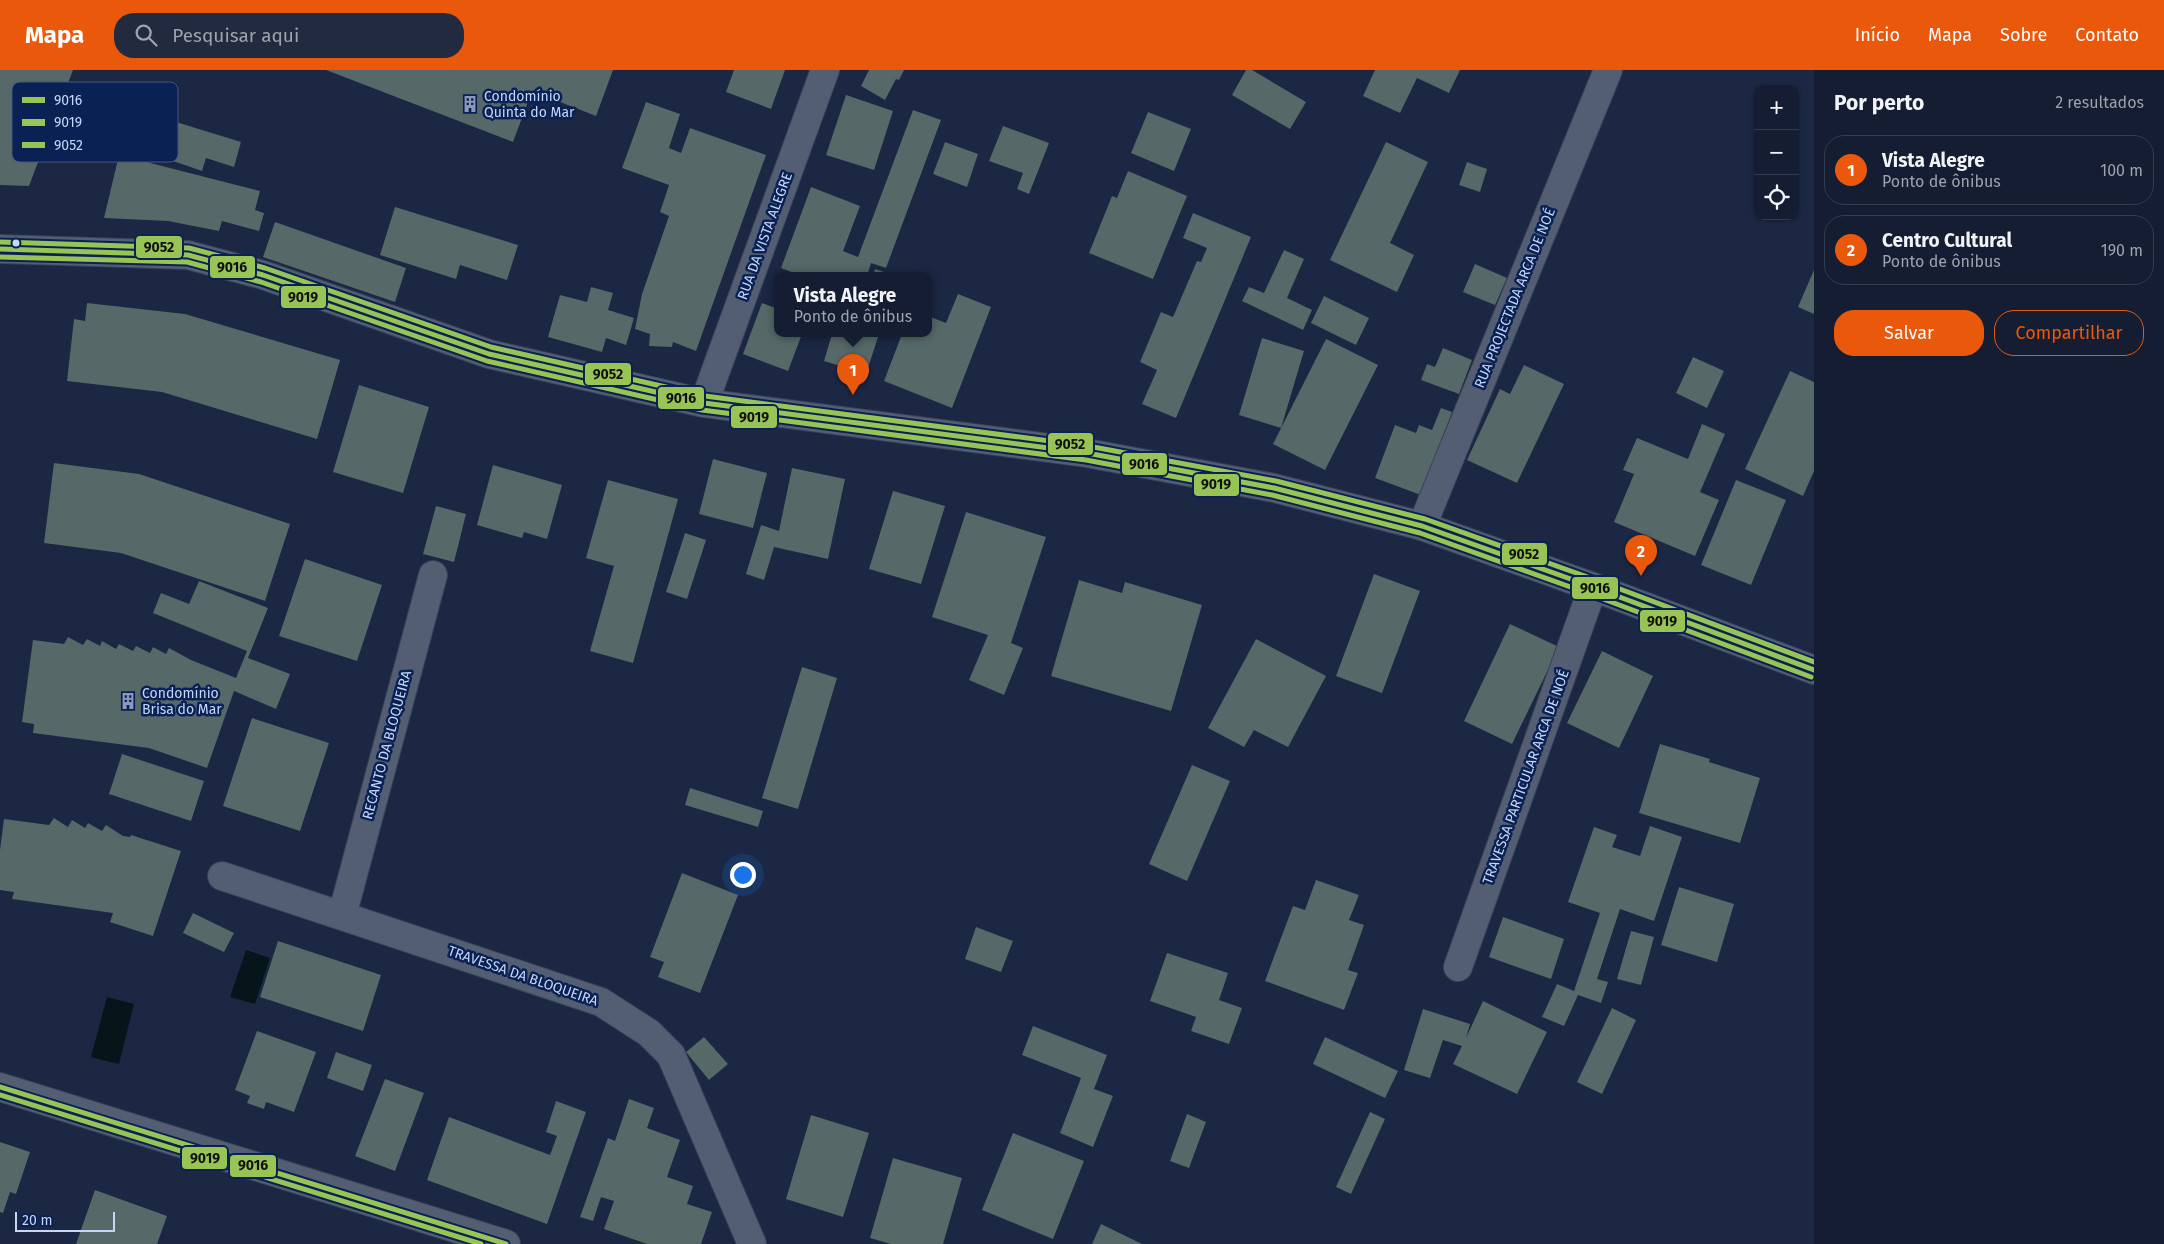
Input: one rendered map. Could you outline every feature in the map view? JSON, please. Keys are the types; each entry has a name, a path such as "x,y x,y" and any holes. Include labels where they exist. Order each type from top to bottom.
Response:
{"street":[{"name":"RUA DA VISTA ALEGRE","path":"704,402 825,70"},
{"name":"RUA PROJECTADA ARCA DE NOÉ","path":"1422,526 1608,70"},
{"path":"0,249 188,255 263,275 489,354 704,402 1086,453 1274,488 1422,526 1593,587 1814,670"},
{"name":"RECANTO DA BLOQUEIRA","path":"342,916 433,575"},
{"name":"TRAVESSA PARTICULAR ARCA DE NOÉ","path":"1458,967 1593,587"},
{"name":"TRAVESSA DA BLOQUEIRA","path":"222,876 601,1002 649,1033 671,1055 752,1244"},
{"path":"0,1087 506,1244"}],"shaded area":[{"path":"246,950 270,958 255,1004 230,997"},
{"path":"107,997 134,1004 119,1064 91,1057"}],"building":[{"path":"0,70 73,70 68,82 12,82 12,162 38,162 29,186 0,185"},
{"name":"Condomínio Quinta do Mar","path":"326,70 613,70 596,116 532,91 513,142"},
{"path":"734,70 785,70 771,109 726,92"},
{"path":"869,70 904,70 899,80 896,79 885,100 861,86"},
{"path":"1246,70 1252,70 1306,102 1290,129 1232,95"},
{"path":"1375,70 1460,70 1449,93 1417,78 1400,113 1363,96"},
{"path":"846,95 893,111 874,170 826,155"},
{"path":"646,102 680,114 669,148 681,153 690,128 766,155 696,351 673,342 672,347 649,346 650,334 635,329 642,294 669,216 660,212 669,185 622,168"},
{"path":"913,110 941,120 886,268 871,263 868,272 792,272 781,268 811,187 860,206 843,251 858,257"},
{"path":"1148,112 1191,129 1174,171 1131,153"},
{"path":"178,123 241,142 234,167 206,158 202,171 176,162 178,162"},
{"path":"1003,126 1049,143 1029,194 1017,189 1023,173 989,161"},
{"path":"945,142 978,154 967,187 933,174"},
{"path":"1386,142 1428,162 1390,243 1414,255 1397,292 1330,260"},
{"path":"117,162 146,162 260,191 255,210 264,213 259,231 222,221 219,231 168,221 104,218"},
{"path":"1467,162 1487,169 1480,192 1459,185"},
{"path":"1128,171 1187,196 1153,279 1089,253 1112,196 1117,198"},
{"path":"395,207 518,245 507,280 460,265 456,279 380,255"},
{"path":"1193,213 1251,237 1176,418 1142,404 1157,370 1140,362 1161,312 1173,317 1197,261 1201,262 1207,248 1183,238"},
{"path":"275,222 406,268 395,302 263,257"},
{"path":"1284,250 1304,259 1287,298 1312,310 1303,330 1242,301 1249,287 1264,293"},
{"path":"1475,264 1507,278 1495,305 1463,292"},
{"path":"1814,270 1814,314 1798,307"},
{"path":"591,287 613,293 608,310 634,318 626,345 606,338 602,352 548,337 560,295 587,302"},
{"path":"958,294 991,307 952,408 884,381 901,337 932,337 932,318 946,323"},
{"path":"1324,296 1369,318 1356,345 1311,323"},
{"path":"87,303 185,314 340,360 317,439 162,392 67,381 74,319 85,321"},
{"path":"762,303 774,308 774,337 801,337 788,371 743,354"},
{"path":"831,337 878,337 866,374 824,361"},
{"path":"1262,338 1304,351 1281,428 1239,415"},
{"path":"1326,339 1378,365 1325,470 1273,444"},
{"path":"1443,348 1472,360 1459,394 1421,380 1427,364 1435,367"},
{"path":"1693,357 1724,371 1707,408 1676,393"},
{"path":"1524,365 1564,384 1517,483 1467,460 1500,389 1510,394"},
{"path":"1790,371 1814,382 1814,471 1803,496 1745,469"},
{"path":"359,385 429,407 403,493 333,472"},
{"path":"1441,408 1452,412 1421,495 1375,478 1395,425 1416,433 1419,425 1432,430"},
{"path":"1702,424 1725,434 1700,492 1719,500 1695,556 1614,522 1634,474 1623,470 1637,438 1688,459"},
{"path":"713,459 767,473 753,528 699,514"},
{"path":"54,463 139,474 290,524 265,601 121,553 44,543"},
{"path":"493,465 562,485 547,539 524,532 522,538 477,525"},
{"path":"792,468 845,479 828,559 774,547 764,580 746,574 761,525 779,531"},
{"path":"608,480 678,499 633,663 590,651 614,566 586,558"},
{"path":"1736,480 1786,500 1751,585 1701,565"},
{"path":"893,491 945,506 921,584 869,569"},
{"path":"436,506 466,514 454,562 423,554"},
{"path":"966,512 1046,537 1011,643 1023,648 1004,695 969,680 988,635 932,617"},
{"path":"685,533 706,540 687,599 666,592"},
{"path":"305,559 382,585 357,661 279,636"},
{"path":"1374,574 1420,591 1382,693 1336,676"},
{"path":"1079,580 1122,593 1125,582 1202,605 1171,711 1051,676"},
{"name":"Condomínio Brisa do Mar","path":"199,581 268,608 248,658 290,674 276,709 234,691 207,768 149,748 33,733 34,724 22,722 33,640 64,644 68,637 83,645 87,639 100,646 102,641 116,649 119,644 133,651 136,646 150,653 153,647 166,654 169,648 191,660 236,678 247,651 153,613 161,593 189,604"},
{"path":"1510,624 1559,647 1512,744 1464,721"},
{"path":"1256,639 1326,676 1288,747 1254,730 1244,747 1208,728"},
{"path":"1602,651 1653,676 1619,748 1567,723"},
{"path":"802,667 837,678 798,809 762,798"},
{"path":"252,718 329,743 300,831 223,806"},
{"path":"1660,744 1710,759 1709,762 1760,778 1740,843 1639,813"},
{"path":"122,754 204,781 191,821 109,794"},
{"path":"1192,765 1230,781 1187,881 1149,864"},
{"path":"690,788 763,811 758,827 685,805"},
{"path":"54,818 68,827 72,820 85,828 88,823 102,831 106,825 123,836 130,837 131,835 181,851 153,936 110,922 113,913 12,899 14,892 0,890 0,850 4,819 49,825"},
{"path":"1650,826 1682,837 1654,921 1620,909 1597,979 1608,982 1601,1003 1578,995 1564,1026 1542,1017 1557,984 1574,991 1600,913 1568,902 1594,827 1617,835 1612,847 1640,856"},
{"path":"682,873 738,895 700,993 658,977 664,962 650,957"},
{"path":"1316,880 1359,895 1349,920 1364,925 1348,970 1358,973 1344,1010 1265,981 1293,906 1305,910"},
{"path":"1679,887 1734,904 1717,962 1661,945"},
{"path":"193,913 234,933 224,952 183,933"},
{"path":"1503,917 1564,939 1551,979 1489,957"},
{"path":"976,927 1013,941 1001,972 965,959"},
{"path":"1631,931 1654,937 1641,985 1617,979"},
{"path":"278,941 381,975 363,1031 260,997"},
{"path":"1167,953 1228,973 1219,1000 1242,1008 1229,1044 1191,1031 1196,1017 1150,1001"},
{"path":"1483,1001 1547,1032 1517,1094 1453,1064 1462,1046 1443,1040 1430,1078 1404,1070 1423,1009 1470,1024 1466,1038"},
{"path":"1612,1008 1636,1020 1602,1094 1577,1082"},
{"path":"1033,1026 1107,1055 1094,1089 1113,1096 1093,1147 1060,1133 1081,1078 1022,1055"},
{"path":"257,1031 316,1052 294,1112 266,1102 264,1109 247,1103 250,1096 235,1090"},
{"path":"704,1037 728,1064 709,1080 686,1052"},
{"path":"1325,1037 1398,1071 1385,1098 1313,1064"},
{"path":"336,1052 372,1065 363,1091 327,1078"},
{"path":"385,1079 424,1093 395,1171 355,1156"},
{"path":"629,1099 654,1108 647,1128 680,1140 667,1177 693,1186 687,1204 712,1212 701,1244 647,1244 604,1229 614,1201 601,1197 593,1221 580,1217 608,1138 615,1141"},
{"path":"556,1101 586,1112 547,1224 427,1180 449,1117 550,1155 557,1136 546,1132"},
{"path":"1370,1112 1385,1119 1351,1194 1336,1187"},
{"path":"1187,1114 1206,1122 1189,1168 1170,1161"},
{"path":"811,1115 869,1133 843,1217 786,1199"},
{"path":"1013,1133 1084,1161 1053,1239 982,1210"},
{"path":"0,1142 30,1152 16,1194 10,1192 3,1213 0,1212"},
{"path":"893,1158 962,1178 943,1244 891,1244 870,1238"},
{"path":"95,1190 167,1216 157,1244 76,1244"},
{"path":"1101,1224 1142,1244 1092,1244"}],"transit line":[{"name":"9052","path":"0,242 189,248 265,268 491,347 705,396 1088,446 1276,481 1425,519 1596,580 1814,662"},
{"name":"9016","path":"0,249 188,255 263,275 489,354 704,403 1087,453 1274,488 1422,526 1593,587 1814,670"},
{"name":"9019","path":"0,257 187,262 261,282 487,361 702,410 1086,460 1272,495 1420,533 1590,594 1811,677"},
{"name":"9016","path":"0,1087 506,1244"},
{"name":"9019","path":"0,1095 481,1244"}],"place":[{"name":"Condomínio Quinta do Mar","path":"470,104"},
{"name":"Vista Alegre","path":"853,395"},
{"name":"Centro Cultural","path":"1641,576"},
{"name":"Condomínio Brisa do Mar","path":"128,701"}]}
